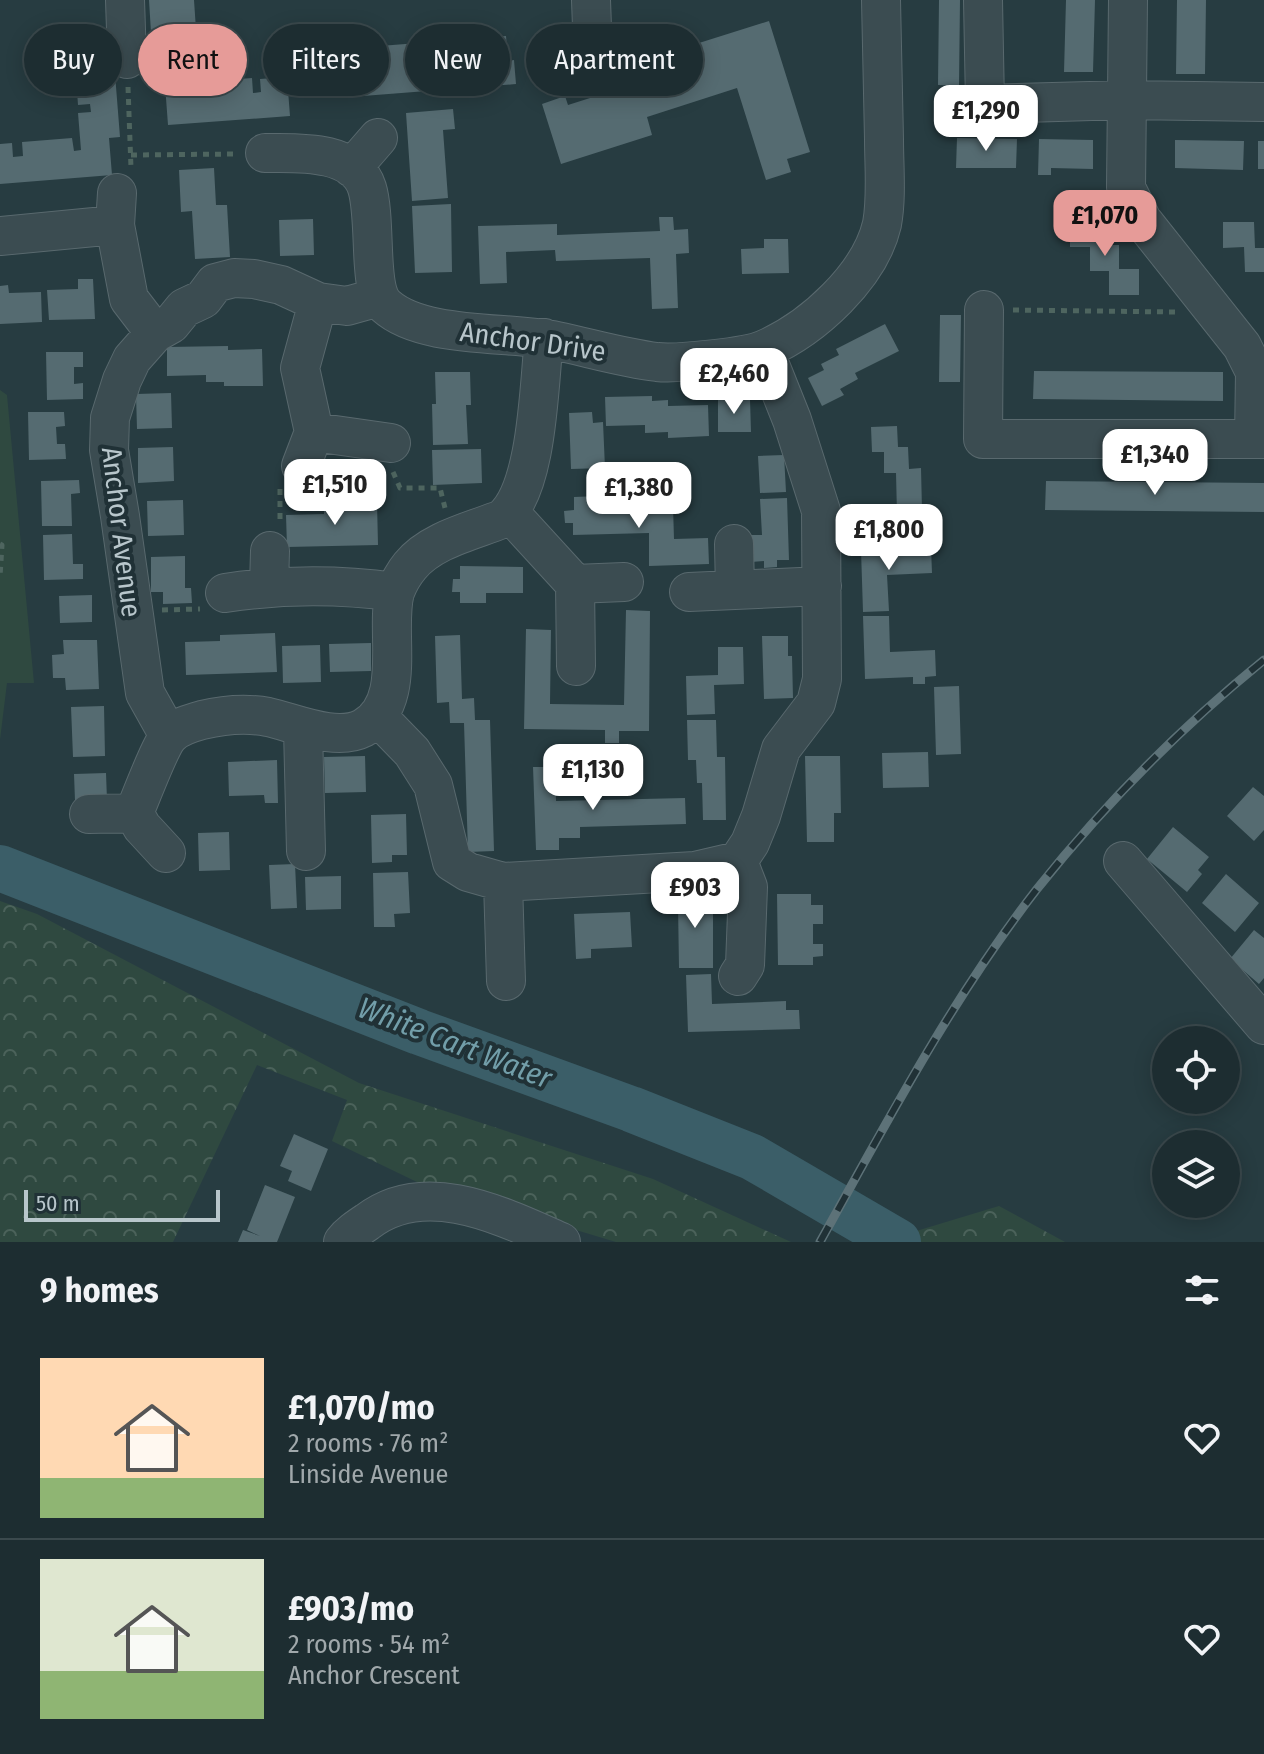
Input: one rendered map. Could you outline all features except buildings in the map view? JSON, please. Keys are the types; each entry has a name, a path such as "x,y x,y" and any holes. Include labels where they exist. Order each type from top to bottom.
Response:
{"street":[{"path":"125,0 127,59"},
{"path":"591,0 592,24"},
{"name":"Anchor Drive","path":"379,297 385,305 403,316 440,328 544,338 659,362 709,359 764,350 834,304 867,262 881,225 885,188 881,0"},
{"path":"983,0 985,104 1126,100 1264,102"},
{"path":"984,310 983,439 1259,439 1255,372 1242,346 1142,220 1126,188 1128,0"},
{"path":"352,168 378,138"},
{"path":"265,153 310,153 334,159 352,168 367,186 374,276 379,297"},
{"path":"0,236 116,209 129,299 155,333"},
{"name":"Anchor Avenue","path":"169,736 145,693 109,450 110,418 132,359 155,333 171,324 184,308 203,299 215,283 234,278 281,285 318,302 347,306 379,297"},
{"path":"318,302 300,368 308,449 391,443"},
{"path":"134,813 169,736 188,724 239,715 268,717 303,729 336,732 361,729 377,716 391,686 395,592 410,566 429,549 502,519 510,513 523,489 532,451 544,338"},
{"path":"377,716 412,752 433,785 452,862 468,872 503,882 695,871 738,861 750,843 781,749 816,703 822,679 821,511 792,420 764,350"},
{"path":"510,513 575,584 576,666"},
{"path":"734,544 735,590"},
{"path":"225,593 269,569 395,592"},
{"path":"575,584 624,582"},
{"path":"689,592 822,586"},
{"path":"303,729 306,851"},
{"path":"89,814 134,813"},
{"path":"134,813 142,827 166,853"},
{"path":"738,861 748,887 745,965 738,976"},
{"path":"1123,861 1262,1016"},
{"path":"503,882 506,981"},
{"path":"343,1242 383,1209 412,1201 457,1204 492,1212 561,1242"}],"path":[{"path":"127,59 131,155 265,153"},
{"path":"984,310 1213,312"},
{"path":"391,443 392,470 400,488 440,488 453,539"},
{"path":"269,569 280,542 279,476 308,449"},
{"path":"0,544 0,577"},
{"path":"133,611 225,609 225,593"}],"green space":[{"path":"0,390 7,395 34,683 7,683 0,740"},
{"path":"0,901 37,914 359,1083 653,1179 791,1242 616,1242 417,1182 332,1141 347,1100 257,1065 173,1242 0,1242"},
{"path":"999,1206 1065,1242 880,1242"}],"waterway":[{"name":"White Cart Water","path":"0,868 419,1032 631,1109 752,1157 898,1242"}],"railway":[{"path":"820,1242 949,1017 1037,889 1144,768 1264,660"}]}
